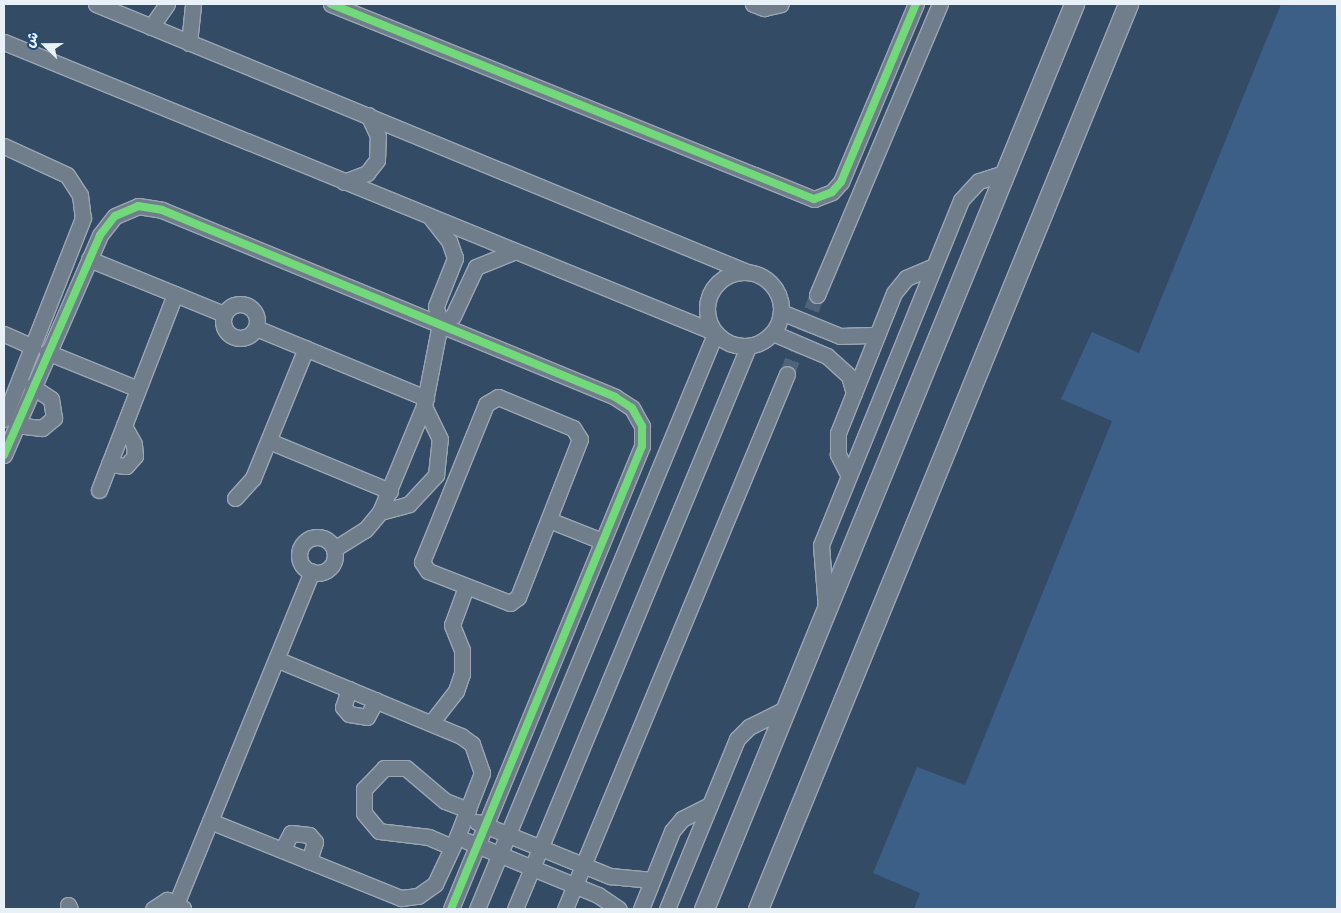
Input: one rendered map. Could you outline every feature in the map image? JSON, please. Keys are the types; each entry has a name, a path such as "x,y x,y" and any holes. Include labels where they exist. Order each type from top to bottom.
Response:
{"main road":[{"path":"704,909 1074,4"},
{"path":"758,909 1128,4"}],"street":[{"path":"4,42 512,252 715,333 730,345 748,347 773,333 781,312 772,285 747,272 96,4"},
{"path":"151,26 168,4"},
{"path":"189,43 194,4"},
{"path":"331,4 814,199 832,192 842,182 916,4"},
{"path":"753,4 764,8 781,4"},
{"path":"817,295 940,4"},
{"path":"344,182 366,173 377,160 380,144 368,115"},
{"path":"4,146 67,175 82,206 81,229 40,349 10,422 4,455"},
{"path":"826,608 820,551 934,266 966,192 979,181 1006,172"},
{"path":"10,422 32,386 40,349 89,259 115,216 150,207 440,324 615,397 632,408 642,426 642,446 451,909"},
{"path":"312,572 330,567 334,549 364,530 380,512 425,402 440,324 436,306 454,264 452,246 431,218"},
{"path":"440,324 453,316 466,284 480,263 512,252"},
{"path":"89,259 224,314"},
{"path":"849,476 837,440 877,335 899,285 934,266"},
{"path":"477,909 715,333 706,312 711,291 726,276 747,272"},
{"path":"449,278 466,284"},
{"path":"99,490 175,294"},
{"path":"244,304 256,313 256,328 245,338 231,336 223,324 224,314 230,307 244,304"},
{"path":"781,312 840,336 877,335"},
{"path":"256,328 306,348 425,402 440,439 436,475 418,499 380,512"},
{"path":"773,333 830,359 849,376 854,393"},
{"path":"4,334 138,389"},
{"path":"830,359 840,336"},
{"path":"515,909 748,347"},
{"path":"235,498 250,484 306,348"},
{"path":"565,909 786,374"},
{"path":"10,422 42,428 54,418 51,399 32,386"},
{"path":"494,397 501,398 573,428 580,436 550,520 516,600 506,603 466,587 428,571 422,562 486,404 494,397"},
{"path":"109,464 126,466 135,456 124,426"},
{"path":"269,441 390,491"},
{"path":"436,475 454,482"},
{"path":"550,520 602,541"},
{"path":"312,572 300,555 307,541 322,538 334,549"},
{"path":"153,909 162,901 180,906 210,821 312,572"},
{"path":"431,723 456,691 462,674 463,657 452,619 466,587"},
{"path":"210,821 395,897 410,898 435,884 466,813 482,772 476,750 461,736 276,659"},
{"path":"349,689 343,707 349,714 367,717 376,700"},
{"path":"667,909 740,734 785,709"},
{"path":"620,878 614,905 575,885 477,845 379,831 364,813 364,789 384,768 406,768 445,800 485,825 620,878 652,880"},
{"path":"641,909 677,824 710,804"},
{"path":"282,850 291,833 301,831 315,842 309,862"}],"shaded area":[{"path":"1281,4 1337,4 1337,909 914,909 920,893 873,873 917,767 965,785 1112,421 1061,399 1092,332 1139,353"}],"tunnel":[{"path":"787,374 817,295"}],"cycle path":[{"path":"331,4 814,199 832,192 841,182 916,4"},
{"path":"4,455 100,235 115,216 138,206 162,210 615,397 632,408 642,426 642,446 451,909"}]}
